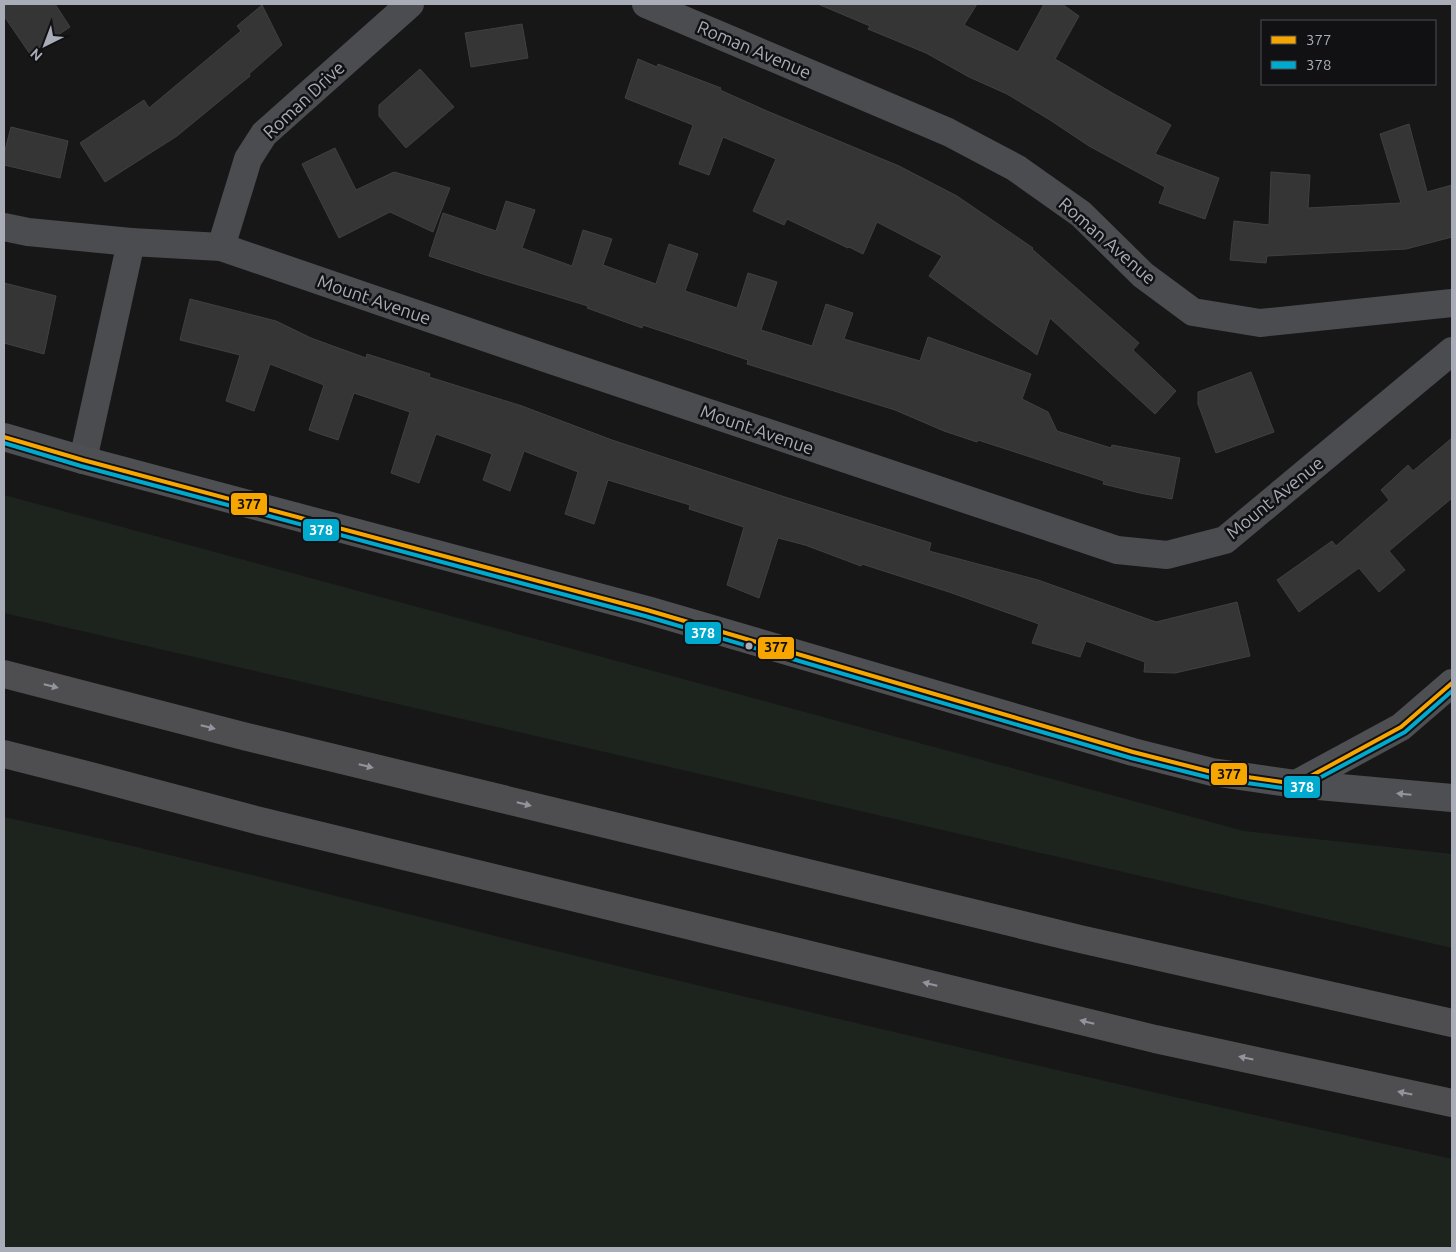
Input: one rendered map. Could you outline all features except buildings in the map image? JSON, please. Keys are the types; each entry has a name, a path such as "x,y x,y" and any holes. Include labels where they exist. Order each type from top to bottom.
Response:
{"highway":[{"path":"4,674 247,737 1051,932 1452,1023"},
{"path":"4,754 256,820 1136,1034 1452,1103"}],"main road":[{"path":"4,437 83,460 647,610 1142,754 1212,772 1296,784 1452,798"},
{"path":"1296,784 1401,727 1452,683"}],"street":[{"name":"Roman Drive","path":"222,247 248,159 264,134 410,4"},
{"name":"Roman Avenue","path":"646,4 948,132 1016,168 1081,214 1143,275 1193,312 1260,323 1452,303"},
{"name":"Mount Avenue","path":"4,226 28,232 131,242 222,247 560,364 1117,550 1168,555 1225,540 1452,351"},
{"path":"83,460 131,242"}],"shaded area":[{"path":"4,495 1244,831 1452,854 1452,948 4,613"},
{"path":"4,817 211,865 556,951 892,1031 1452,1159 1452,1248 4,1248"}],"transit line":[{"name":"377","path":"4,437 83,460 647,610 1133,752 1212,772 1296,784 1401,727 1452,683"},
{"name":"378","path":"4,443 81,466 645,616 1131,758 1211,778 1297,790 1405,732 1452,691"}]}
